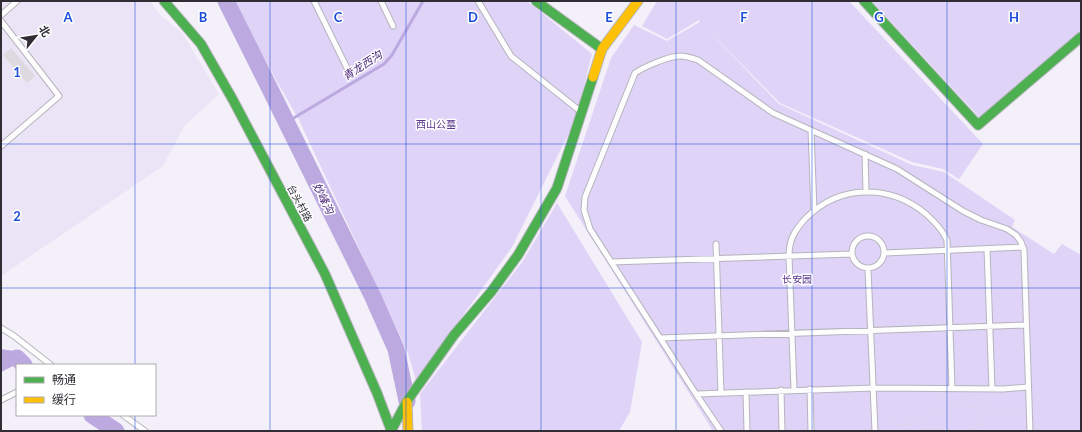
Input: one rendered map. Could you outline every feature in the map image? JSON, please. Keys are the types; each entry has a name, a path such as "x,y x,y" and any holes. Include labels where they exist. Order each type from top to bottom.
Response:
{"street":[{"name":"台头村路","path":"164,1 201,44 233,100 326,274 377,393 391,430"},
{"path":"536,1 602,49"},
{"path":"391,430 407,401 454,335 491,292 518,255 557,188 602,49 638,1"},
{"path":"864,1 978,125 1081,37"},
{"path":"407,401 408,431"}],"lane":[{"path":"314,1 348,70"},
{"path":"381,1 394,26"},
{"path":"478,1 511,56 582,112"},
{"path":"1,15 13,2"},
{"path":"1,21 59,96 1,146"},
{"path":"720,431 590,229 584,210 585,197 635,73 640,69 654,63 678,56 698,60 773,113 897,169 963,211 981,220 1007,229 1016,235 1023,247 1030,431"},
{"path":"811,130 814,211"},
{"path":"865,154 866,192"},
{"path":"794,390 789,256 791,239 803,222 814,211 827,202 858,192 873,191 889,194 917,206 932,219 943,232 947,240 952,389"},
{"path":"865,236 875,237 880,241 883,245 884,253 882,261 878,265 874,268 868,269 858,266 852,254 853,246 860,238 865,236"},
{"path":"716,244 721,392"},
{"path":"884,253 1023,247"},
{"path":"987,249 992,389"},
{"path":"611,262 852,254"},
{"path":"868,269 875,431"},
{"path":"660,338 1026,325"},
{"path":"1,328 14,336 42,363"},
{"path":"696,394 810,389 992,389 1028,387"},
{"path":"810,389 811,431"},
{"path":"781,390 782,431"},
{"path":"1,400 16,392"},
{"path":"746,392 747,431"},
{"path":"124,416 145,431"}],"path":[{"path":"937,388 949,405"},
{"path":"984,403 984,399 988,397 992,389"},
{"path":"978,403 984,403 989,403 989,412 978,413 978,403"},
{"path":"894,419 894,425 906,424 906,422 919,420 934,414 941,408 955,404 978,408"},
{"path":"989,408 1019,415 1029,419"},
{"path":"969,431 980,425 984,413"},
{"path":"901,425 901,431"},
{"path":"920,431 954,431"}],"shaded area":[{"path":"1,1 150,1 159,14 182,33 219,94 185,125 163,166 1,276"},
{"path":"1,349 20,352 13,366 1,372"}],"green space":[{"name":"西山公墓","path":"231,1 527,1 592,54 575,121 512,247 416,381 408,353 299,120"},
{"name":"长安园","path":"657,1 849,1 983,144 959,179 943,169 912,162 780,103 701,23 779,104 912,165 944,172 1015,220 1012,227 1054,254 1062,244 1081,255 1081,431 713,431 565,196 611,58 634,25 667,41 700,22 699,20 667,39 642,26"},
{"path":"872,1 1081,1 1081,33 981,119"},
{"path":"557,203 642,342 630,412 619,431 422,431 420,394 523,261"}],"building":[{"path":"11,48 35,76 27,83 3,55"}],"waterway":[{"name":"妙峰沟","path":"226,1 372,295 396,349 407,401"},
{"name":"青龙西沟","path":"287,122 384,64 392,55 423,1"},
{"path":"17,358 23,364"},
{"path":"94,416 116,431"}],"traffic: fast":[{"path":"164,1 201,44 233,100 325,274 377,393 391,430"},
{"path":"536,1 602,49"},
{"path":"864,1 978,125 1081,37"},
{"path":"391,431 407,401 454,335 491,292 518,255 557,188 593,77"}],"traffic: slow":[{"path":"593,77 602,49 638,1"},
{"path":"407,402 408,431"}]}
